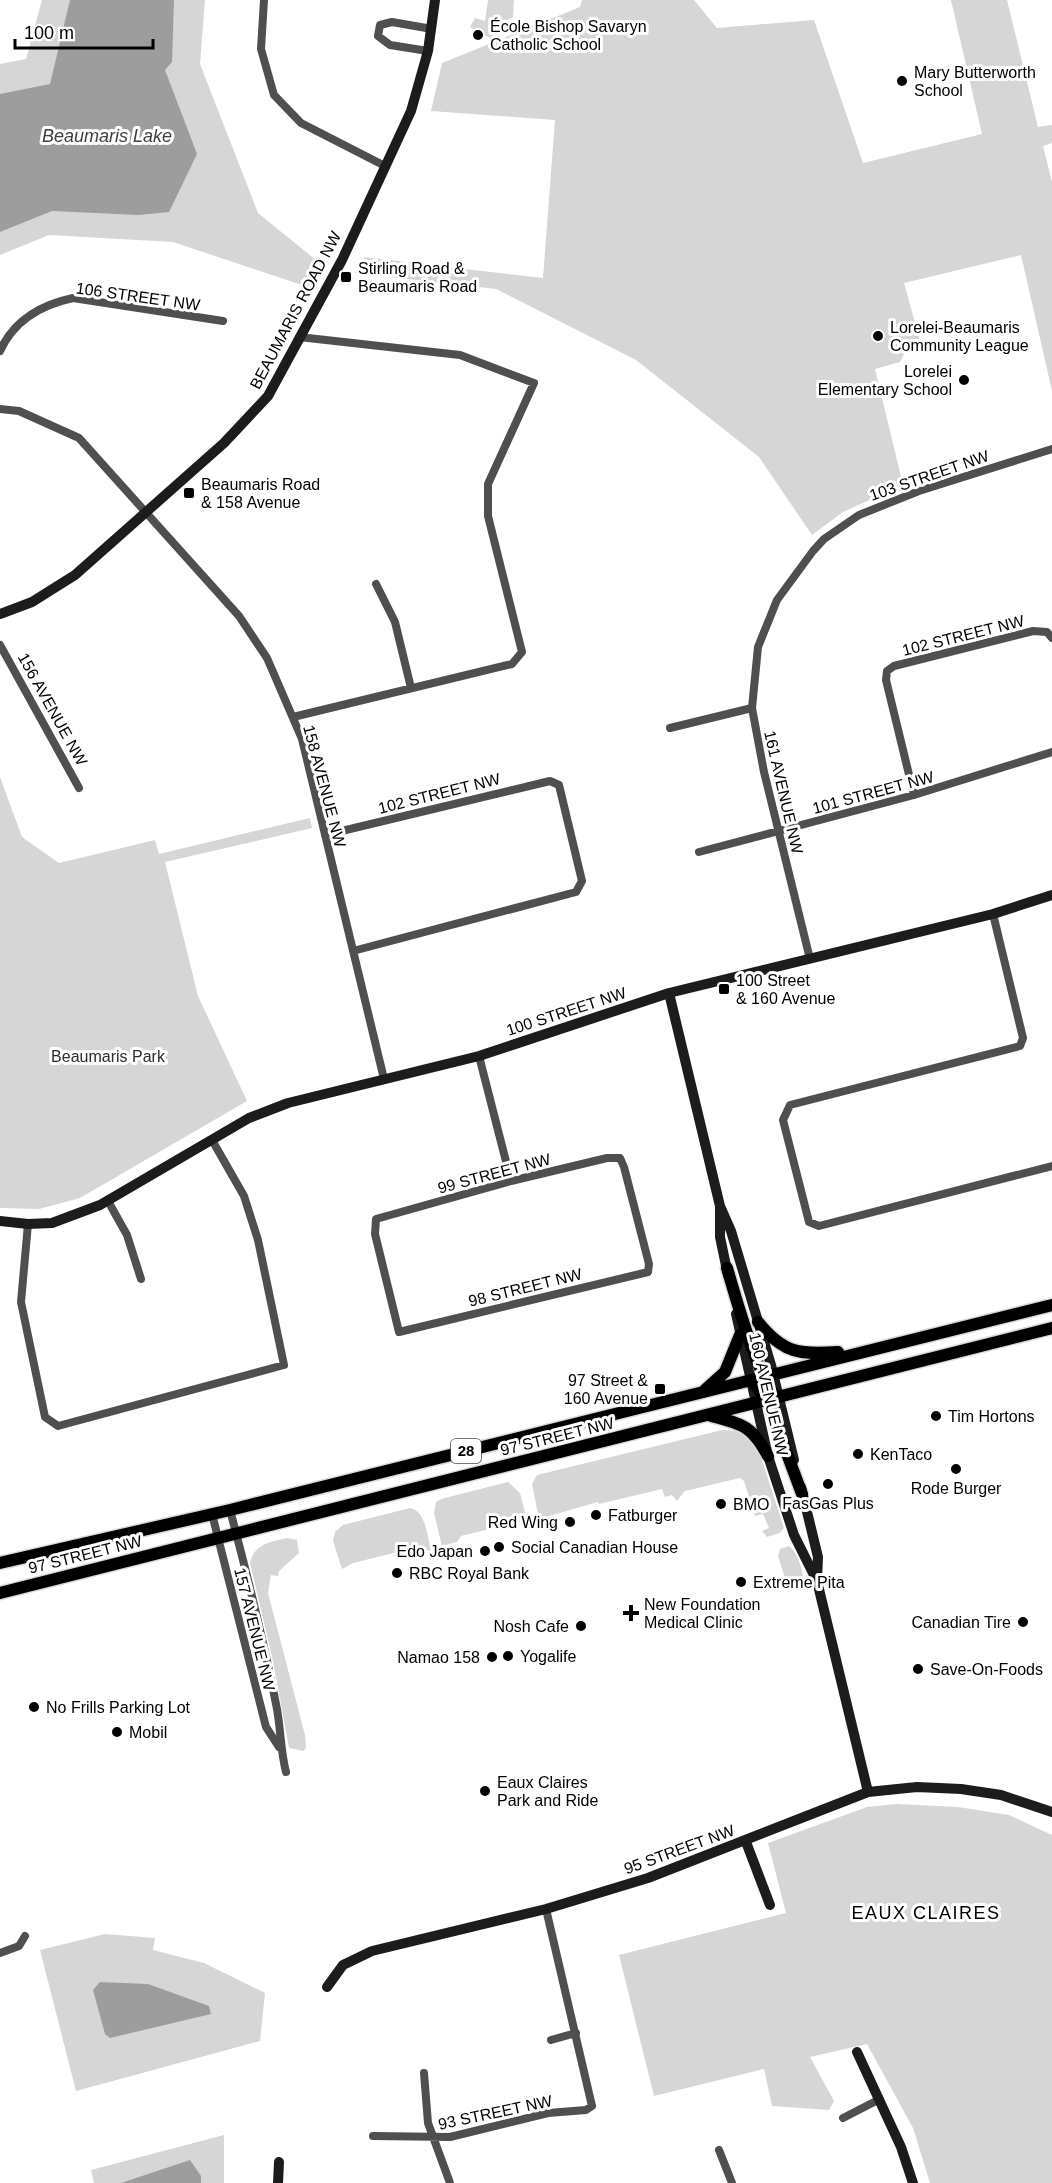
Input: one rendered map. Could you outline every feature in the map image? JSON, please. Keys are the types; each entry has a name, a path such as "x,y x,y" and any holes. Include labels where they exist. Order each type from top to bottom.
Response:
{"main road":[{"path":"727,1268 762,1377 773,1395 767,1400 802,1494"},
{"name":"97 STREET NW","path":"0,1563 231,1510 1052,1305"},
{"path":"758,1322 775,1341 800,1353 872,1349"},
{"name":"97 STREET NW","path":"0,1593 1052,1328"},
{"path":"701,1393 725,1372 740,1335"},
{"path":"707,1415 736,1422 751,1430 768,1456"}],"street":[{"path":"264,0 261,50 274,95 301,123 385,166"},
{"name":"BEAUMARIS ROAD NW","path":"0,614 32,602 61,585 148,512 224,443 268,396 342,260 411,111 428,51 435,0"},
{"path":"428,51 390,45 378,36 380,25 392,22 432,29"},
{"name":"106 STREET NW","path":"0,351 6,337 24,318 55,302 73,298 222,321"},
{"path":"293,717 513,664 522,652 488,516 488,484 534,383 460,356 299,337"},
{"name":"158 AVENUE NW","path":"0,409 19,411 78,438 148,512 239,616 267,658 302,739 384,1079"},
{"name":"103 STREET NW","path":"763,631 783,589 802,563 824,539 859,515 919,490 1052,449"},
{"path":"376,584 395,622 411,688"},
{"name":"161 AVENUE NW","path":"763,631 754,665 752,708 759,749 810,959"},
{"name":"102 STREET NW","path":"915,795 886,680 887,671 894,666 1033,631 1049,635"},
{"name":"156 AVENUE NW","path":"0,645 79,788"},
{"path":"670,728 752,708"},
{"name":"101 STREET NW","path":"699,852 915,795 1052,752"},
{"name":"102 STREET NW","path":"325,835 550,781 559,785 582,881 576,892 353,951"},
{"name":"100 STREET NW","path":"0,1221 28,1224 52,1223 108,1201 249,1118 288,1103 479,1056 669,993 993,914 1052,895"},
{"path":"993,914 1023,1038 1020,1046 790,1105 783,1120 809,1222 819,1226 1052,1166"},
{"name":"160 AVENUE NW","path":"669,993 720,1206 731,1231 758,1322 762,1377 767,1400 768,1456 794,1535 817,1581 868,1792"},
{"path":"479,1056 511,1180"},
{"path":"28,1224 21,1302 45,1417 58,1426 284,1365 258,1240 244,1196 212,1140"},
{"name":"99 STREET NW","path":"399,1332 375,1234 376,1219 511,1180 611,1157 620,1158 650,1263"},
{"path":"108,1201 127,1235 141,1280"},
{"name":"160 AVENUE NW","path":"720,1206 720,1238 740,1335 762,1377"},
{"name":"98 STREET NW","path":"399,1332 648,1272 650,1263"},
{"name":"160 AVENUE NW","path":"802,1494 818,1557 817,1581"},
{"name":"157 AVENUE NW","path":"231,1510 267,1656 280,1723 280,1748 286,1772"},
{"name":"157 AVENUE NW","path":"212,1514 266,1726 280,1748"},
{"name":"95 STREET NW","path":"327,1987 343,1965 372,1951 546,1909 648,1878 746,1842 868,1792 911,1787 961,1789 1001,1795 1052,1812"},
{"path":"746,1842 770,1905"},
{"path":"546,1909 576,2033 551,2040"},
{"path":"0,1953 19,1946 25,1936"},
{"name":"93 STREET NW","path":"373,2136 432,2139 450,2137 548,2113 586,2110 592,2106 592,2098 576,2033"},
{"path":"857,2052 901,2147 913,2183"},
{"path":"424,2073 432,2139 450,2183"},
{"path":"843,2118 880,2099"},
{"path":"719,2150 732,2183"},
{"path":"279,2162 279,2183"}],"green space":[{"path":"42,0 205,0 200,64 258,213 322,265 308,287 173,242 49,235 0,255 0,64 26,59"},
{"path":"488,0 514,0 513,17 501,24 492,39 470,27 475,18 485,21"},
{"path":"582,0 694,0 717,28 814,20 863,163 982,134 951,0 1007,0 1038,127 1052,125 1052,143 1043,146 1052,182 1052,391 1021,255 904,283 922,348 904,354 900,362 875,369 903,485 843,512 812,535 759,457 636,360 496,289 355,273 364,257 543,278 555,120 431,111 442,63 580,7"},
{"name":"Beaumaris Park","path":"0,777 22,837 59,863 155,840 159,854 310,818 312,828 165,862 198,996 247,1101 80,1198 39,1209 0,1208"},
{"path":"722,1430 744,1431 757,1445 784,1528 780,1533 767,1537 762,1531 769,1528 763,1514 755,1516 744,1481 740,1478 685,1491 677,1501 672,1495 665,1497 662,1489 599,1504 598,1502 539,1519 532,1484 537,1475"},
{"path":"508,1482 520,1493 527,1520 461,1536 457,1542 442,1546 434,1513 436,1502"},
{"path":"410,1508 423,1519 431,1550 420,1552 414,1548 353,1563 342,1569 333,1541 335,1532 343,1525"},
{"path":"287,1538 297,1540 299,1553 279,1571 278,1576 271,1575 268,1593 305,1735 306,1748 303,1751 289,1748 273,1661 250,1563 259,1548"},
{"path":"789,1546 797,1557 802,1572 803,1581 796,1587 786,1581 778,1556 780,1549"},
{"path":"896,1804 958,1807 1009,1815 1052,1835 1052,2183 930,2183 913,2128 867,2044 810,2057 834,2101 829,2110 772,2106 764,2069 654,2096 619,1955 786,1913 768,1843 867,1807"},
{"path":"105,1934 155,1938 153,1950 204,1963 265,1993 260,2041 76,2091 40,1950"},
{"path":"224,2135 224,2183 94,2183 91,2170"}],"water":[{"name":"Beaumaris Lake","path":"70,0 174,0 172,62 165,70 197,154 169,212 139,215 52,211 0,232 0,94 50,84"},
{"path":"100,1982 148,1984 209,2006 211,2014 110,2038 105,2034 93,1990"},
{"path":"190,2160 201,2176 201,2183 121,2183"}],"place":[{"name":"École Bishop Savaryn Catholic School","path":"478,35"},
{"name":"Mary Butterworth School","path":"902,81"},
{"name":"Stirling Road & Beaumaris Road","path":"346,277"},
{"name":"Lorelei-Beaumaris Community League","path":"878,336"},
{"name":"Lorelei Elementary School","path":"964,380"},
{"name":"Beaumaris Road & 158 Avenue","path":"189,493"},
{"name":"100 Street & 160 Avenue","path":"724,989"},
{"name":"97 Street & 160 Avenue","path":"660,1389"},
{"name":"Tim Hortons","path":"936,1416"},
{"name":"KenTaco","path":"858,1454"},
{"name":"Rode Burger","path":"956,1469"},
{"name":"FasGas Plus","path":"828,1484"},
{"name":"BMO","path":"721,1504"},
{"name":"Fatburger","path":"596,1515"},
{"name":"Red Wing","path":"570,1522"},
{"name":"Social Canadian House","path":"499,1547"},
{"name":"Edo Japan","path":"485,1551"},
{"name":"RBC Royal Bank","path":"397,1573"},
{"name":"Extreme Pita","path":"741,1582"},
{"name":"New Foundation Medical Clinic","path":"631,1613"},
{"name":"Canadian Tire","path":"1023,1622"},
{"name":"Nosh Cafe","path":"581,1626"},
{"name":"Yogalife","path":"508,1656"},
{"name":"Namao 158","path":"492,1657"},
{"name":"Save-On-Foods","path":"918,1669"},
{"name":"No Frills Parking Lot","path":"34,1707"},
{"name":"Mobil","path":"117,1732"},
{"name":"Eaux Claires Park and Ride","path":"485,1791"}],"district":[{"name":"EAUX CLAIRES","path":"926,1913"}]}
